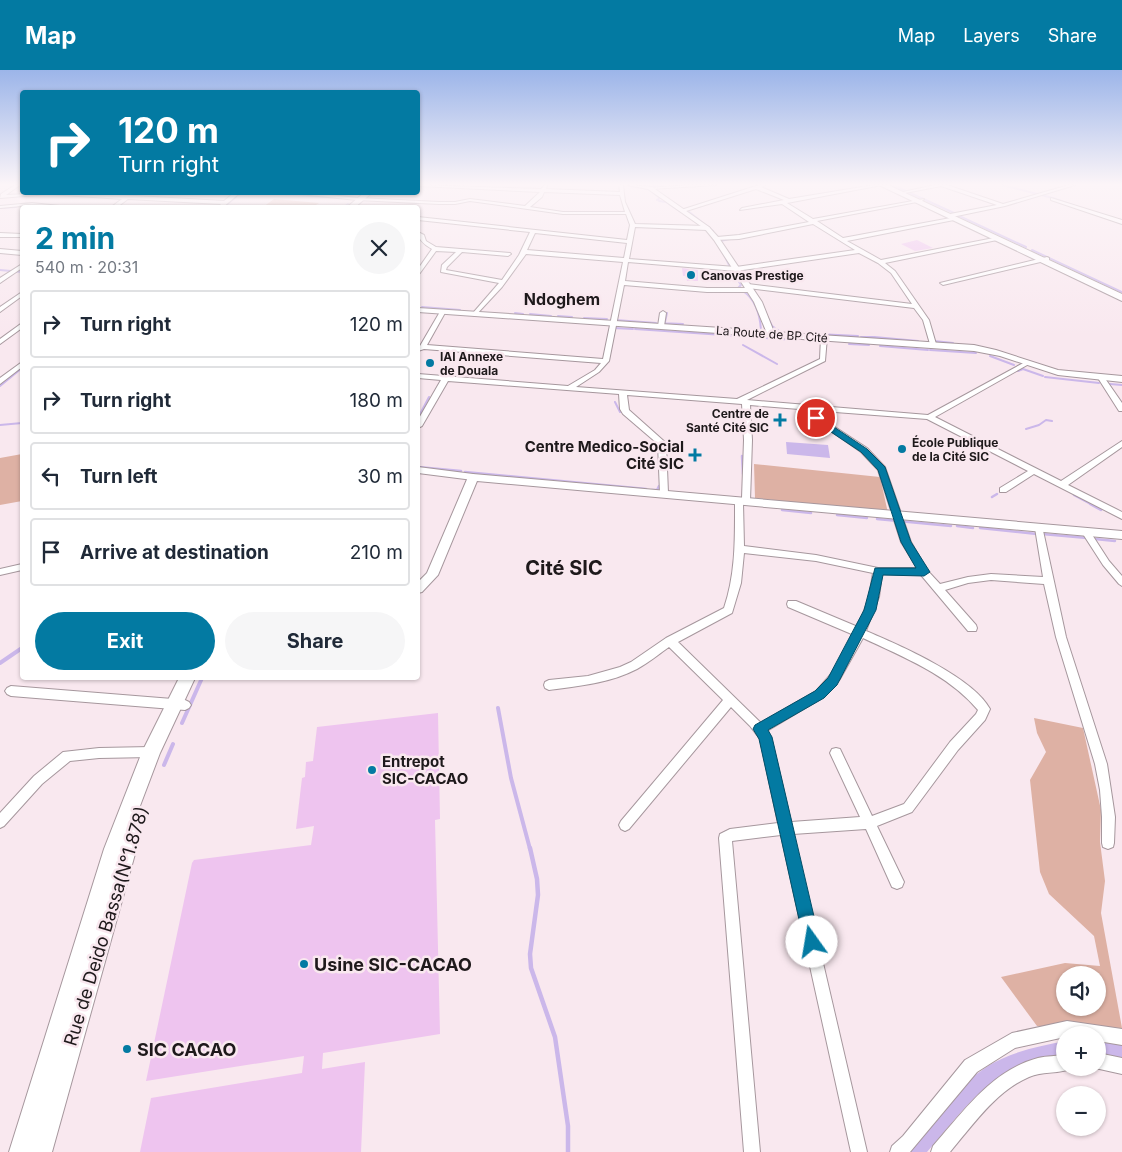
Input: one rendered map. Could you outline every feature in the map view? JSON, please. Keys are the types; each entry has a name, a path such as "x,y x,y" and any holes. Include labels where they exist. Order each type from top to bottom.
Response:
{"main road":[{"path":"992,235 1045,259"},
{"path":"994,235 1122,296"},
{"path":"22,1152 114,849 152,752 180,705 186,680"},
{"name":"Rue de Deido Bassa(N°1.878)","path":"39,1152 124,852 180,705 196,680"}],"street":[{"path":"421,235 424,242 436,249 508,254"},
{"path":"475,314 526,252 532,235"},
{"path":"567,235 630,242"},
{"path":"568,388 597,371 606,361 631,235"},
{"path":"714,235 758,302 771,334"},
{"path":"717,239 746,235"},
{"path":"835,235 860,252 880,262 896,275 926,320 933,344"},
{"path":"842,240 864,235"},
{"path":"880,262 997,238"},
{"path":"420,269 436,249"},
{"path":"0,251 20,253"},
{"path":"460,251 444,266 443,272 503,282"},
{"path":"526,252 736,269 860,252"},
{"path":"943,283 1045,259"},
{"path":"420,262 444,266"},
{"path":"0,281 20,267"},
{"path":"0,272 20,274"},
{"path":"622,283 707,290 749,288 917,306"},
{"path":"0,310 20,295"},
{"path":"0,301 11,302"},
{"name":"La Route de BP Cité","path":"420,310 984,349 1059,372 1122,379"},
{"path":"443,311 420,348 606,361"},
{"path":"661,326 664,313"},
{"path":"0,342 20,327"},
{"path":"742,402 823,360 824,337"},
{"path":"929,417 1027,363"},
{"path":"0,382 20,366"},
{"path":"420,376 929,417 1063,484 1122,516"},
{"path":"1102,378 1122,409"},
{"path":"420,423 445,379"},
{"path":"623,393 624,409 626,412 662,443 664,493"},
{"path":"549,685 588,680 622,671 635,665 670,641 728,610 739,568 741,549 742,500 748,440 742,402"},
{"path":"800,407 864,450 882,469 906,542 924,572 972,628"},
{"path":"1063,484 1122,443"},
{"path":"420,470 473,477 1122,535"},
{"path":"1004,490 1035,470"},
{"path":"420,587 432,576 473,477"},
{"path":"1039,528 1060,635 1089,724 1101,769 1110,818 1108,843"},
{"path":"1086,532 1106,563 1122,582"},
{"path":"741,549 816,558 878,571 924,572"},
{"path":"0,572 20,567"},
{"path":"760,729 819,694 833,682 860,633 874,596 878,571"},
{"path":"938,588 968,580 991,577 1050,581"},
{"path":"752,1152 725,838 730,835 787,828 868,822 895,814 913,804 954,746 980,717 984,709 980,702 964,688 941,674 860,633 792,604"},
{"path":"670,641 760,729 765,737 859,1152"},
{"path":"11,691 180,705"},
{"path":"625,826 730,700"},
{"path":"0,822 38,780 67,756 152,752"},
{"path":"836,754 897,882"},
{"path":"898,1152 971,1066 1012,1041 1067,1029 1122,1037"},
{"path":"1106,1063 1122,1066"},
{"path":"939,1152 997,1089 1016,1075 1037,1066 1056,1064"}],"shaded area":[{"path":"786,442 828,445 830,458 787,454"},
{"path":"20,454 20,501 0,505 0,458"},
{"path":"754,464 880,477 888,513 755,498"},
{"path":"1034,718 1083,728 1101,810 1100,842 1105,881 1101,913 1122,1028 1106,1028 1106,1026 1037,1026 1001,977 1065,963 1100,966 1094,936 1049,894 1040,872 1030,780 1046,752 1037,733"}],"building":[{"path":"917,240 933,248 915,251 901,244"},
{"name":"Canovas Prestige","path":"682,268 698,270 698,281 687,281 686,276 683,276"},
{"name":"Usine SIC-CACAO","path":"438,713 440,819 435,820 440,1034 323,1053 322,1069 365,1062 361,1152 140,1152 151,1098 302,1073 304,1056 146,1081 194,860 311,845 314,826 296,829 302,778 305,777 306,762 313,761 317,727"}],"waterway":[{"path":"1001,235 1026,247"},
{"path":"722,244 721,241 729,239"},
{"path":"720,246 730,267"},
{"path":"1032,250 1122,292"},
{"path":"731,269 741,285 738,288"},
{"path":"0,270 20,272"},
{"path":"743,291 756,308 760,318 761,330"},
{"path":"422,307 460,310"},
{"path":"515,313 523,314"},
{"path":"665,322 667,313"},
{"path":"530,314 551,316"},
{"path":"558,316 572,317"},
{"path":"584,318 607,319"},
{"path":"768,318 772,326 779,331"},
{"path":"615,320 656,323"},
{"path":"660,323 683,324"},
{"path":"613,328 633,329"},
{"path":"635,329 796,340"},
{"path":"817,334 858,336"},
{"path":"861,337 873,337"},
{"path":"874,337 918,341"},
{"path":"934,341 953,343"},
{"path":"849,344 869,345"},
{"path":"743,345 777,364"},
{"path":"880,346 928,350"},
{"path":"930,350 976,353"},
{"path":"990,356 1014,365"},
{"path":"1018,371 1023,369 1043,376"},
{"path":"0,386 20,370"},
{"path":"1045,377 1099,383"},
{"path":"1110,384 1122,385"},
{"path":"420,414 429,397"},
{"path":"615,402 620,412"},
{"path":"1026,429 1039,425 1046,420 1052,421"},
{"path":"0,425 20,423"},
{"path":"742,456 743,474"},
{"path":"420,467 461,471"},
{"path":"465,472 646,489"},
{"path":"652,490 657,490 659,486"},
{"path":"992,497 997,494"},
{"path":"1074,495 1089,503"},
{"path":"1090,504 1101,510"},
{"path":"782,510 811,513"},
{"path":"837,515 867,518"},
{"path":"877,519 951,526"},
{"path":"957,526 973,528"},
{"path":"980,528 1037,534"},
{"path":"1042,534 1087,538"},
{"path":"1095,539 1115,541"},
{"path":"0,663 20,649"},
{"path":"182,723 201,680"},
{"path":"498,708 511,778 530,849"},
{"path":"164,765 173,744"},
{"path":"530,848 537,879 538,895 530,954 531,968 555,1037 568,1126 568,1152"},
{"path":"916,1152 962,1100 992,1073 1027,1057 1056,1050"},
{"path":"1106,1050 1122,1053"}],"place":[{"name":"Canovas Prestige","path":"691,275"},
{"name":"IAI Annexe de Douala","path":"430,363"},
{"name":"Centre de Santé Cité SIC","path":"780,420"},
{"name":"École Publique de la Cité SIC","path":"902,449"},
{"name":"Centre Medico-Social Cité SIC","path":"695,455"},
{"name":"Entrepot SIC-CACAO","path":"372,770"},
{"name":"Usine SIC-CACAO","path":"304,964"},
{"name":"SIC CACAO","path":"127,1049"}],"district":[{"name":"Ndoghem","path":"562,299"},
{"name":"Cité SIC","path":"564,568"}],"route":[{"path":"812,942 765,737 760,729 819,694 833,682 860,633 870,610 878,571 924,572 906,542 882,469 864,450 816,418"}]}
